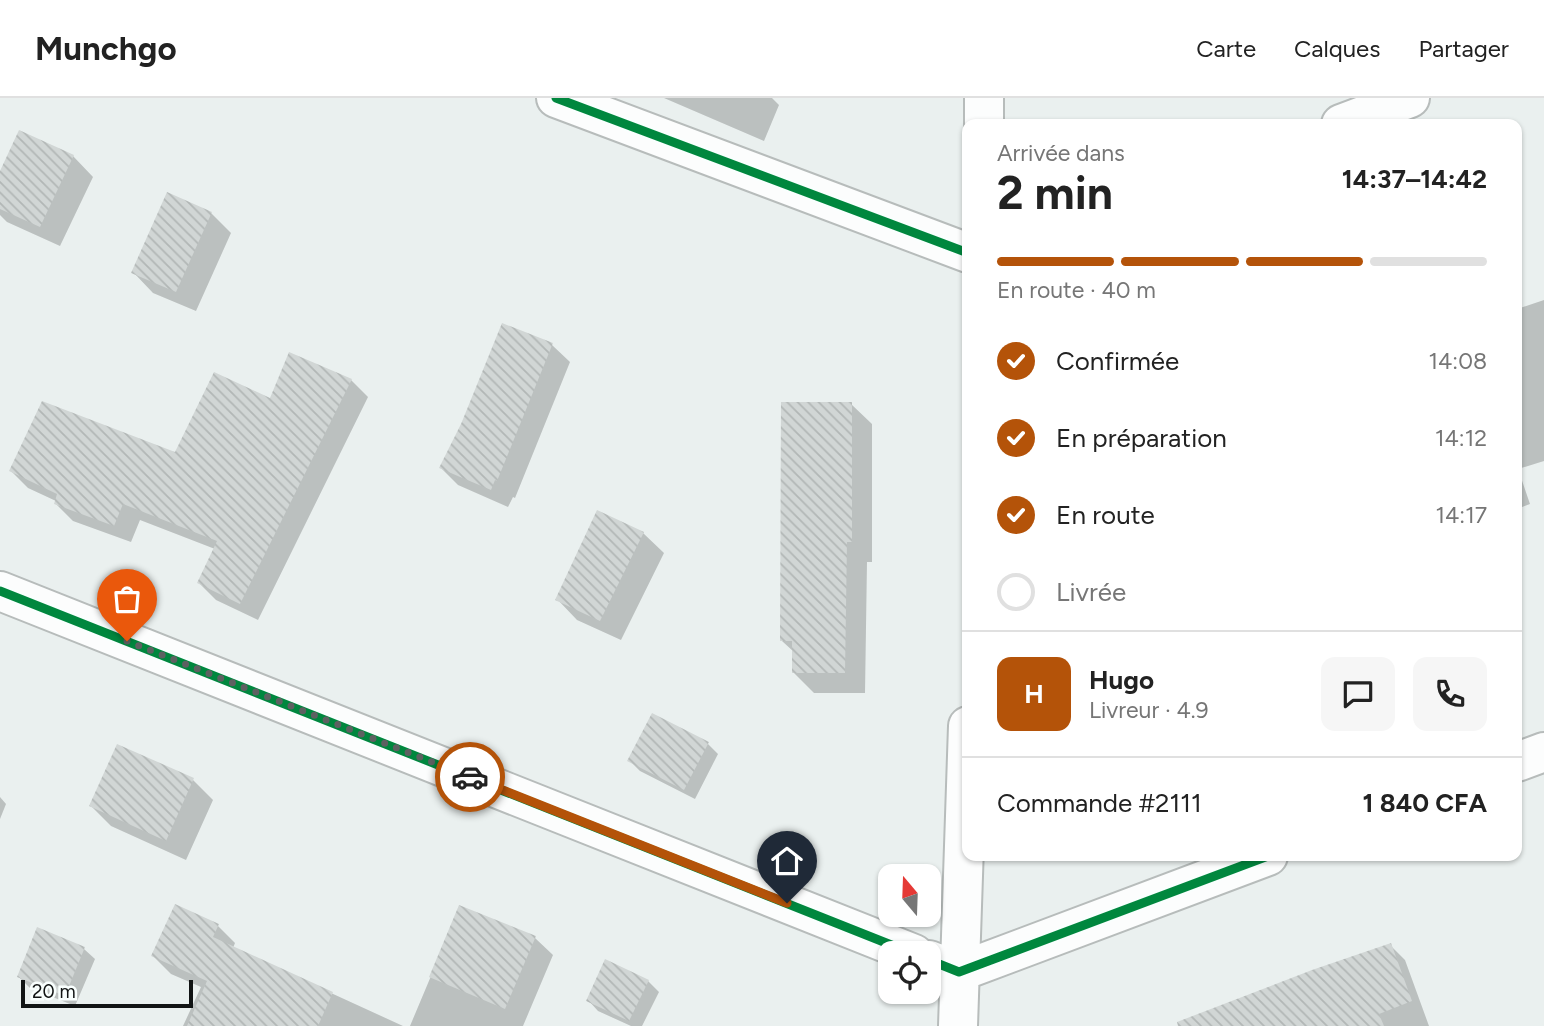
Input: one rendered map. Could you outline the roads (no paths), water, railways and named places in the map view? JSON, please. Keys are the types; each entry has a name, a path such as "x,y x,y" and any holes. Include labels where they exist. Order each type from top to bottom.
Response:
{"street":[{"path":"555,98 962,251"},
{"path":"984,98 985,119"},
{"path":"1354,119 1410,98"},
{"path":"0,591 881,941"},
{"path":"1522,760 1544,752"},
{"path":"958,1026 944,966 962,786"},
{"path":"944,966 1253,861"}]}
